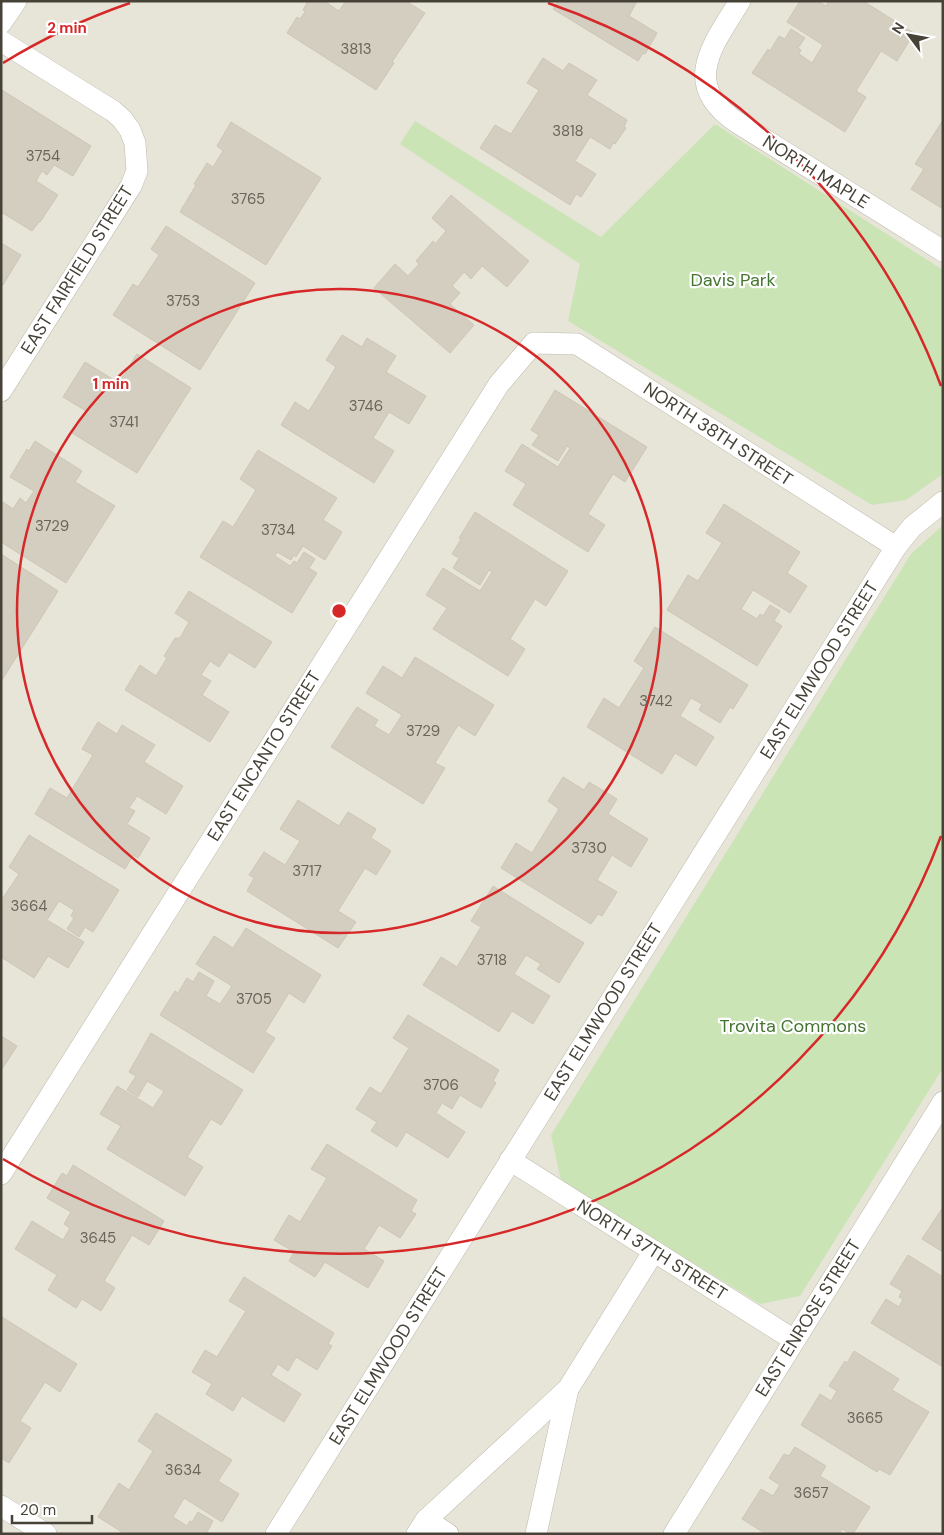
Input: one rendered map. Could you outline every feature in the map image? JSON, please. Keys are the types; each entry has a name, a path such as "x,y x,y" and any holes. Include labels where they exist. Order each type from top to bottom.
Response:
{"street":[{"path":"1,24 16,1"},
{"name":"NORTH MAPLE","path":"740,1 709,53 706,63 706,79 712,99 718,108 726,115 943,251"},
{"name":"EAST FAIRFIELD STREET","path":"1,41 113,111 130,130 135,143 136,171 131,186 1,391"},
{"name":"NORTH 38TH STREET","path":"534,343 577,344 896,547"},
{"name":"EAST ENCANTO STREET","path":"1,1174 494,392 534,343"},
{"name":"EAST ELMWOOD STREET","path":"276,1534 896,547 912,527 943,502"},
{"name":"EAST ENROSE STREET","path":"674,1534 943,1102"},
{"name":"NORTH 37TH STREET","path":"510,1160 794,1340"},
{"path":"421,1527 568,1389 654,1251"},
{"path":"536,1534 568,1389"},
{"path":"1,1506 46,1534"},
{"path":"421,1527 448,1534"}],"shaded area":[{"path":"1,1 943,1 943,1534 1,1534"}],"green space":[{"name":"Davis Park","path":"415,121 601,237 715,124 943,270 943,474 906,500 872,505 568,321 580,264 400,144"},
{"name":"Trovita Commons","path":"943,525 943,1068 800,1296 760,1304 561,1181 551,1135 911,554"}],"building":[{"path":"308,1 324,1 339,11 346,1 406,1 425,13 392,62 394,63 376,90 287,33 297,17 300,19 305,12 303,10"},
{"path":"558,1 637,1 629,16 657,33 645,54 643,53 638,61 553,9"},
{"path":"800,1 818,1 826,6 829,1 863,1 914,33 897,61 881,51 856,91 866,97 845,132 752,73 768,49 770,51 779,36 785,39 791,29 805,38 798,48 801,50 799,54 812,63 823,45 787,22"},
{"path":"543,58 563,71 569,63 597,80 587,95 627,120 624,127 626,128 610,149 590,137 575,161 596,174 581,197 576,194 570,205 480,148 495,125 511,134 539,90 527,83"},
{"path":"2,90 91,146 73,176 54,165 47,175 42,171 36,181 58,195 32,231 1,212"},
{"path":"943,120 943,209 911,189 924,169 915,164"},
{"path":"231,122 321,178 266,265 180,212 207,163 213,167 223,151 217,146"},
{"path":"451,195 529,261 507,287 482,266 471,279 464,272 452,286 460,293 450,304 474,325 450,353 374,288 395,264 408,276 419,264 416,261 433,241 435,244 446,231 432,218"},
{"path":"166,226 255,283 200,370 113,315 133,284 138,287 159,255 151,249"},
{"path":"1,243 21,255 3,285 1,284"},
{"path":"342,335 362,347 367,338 396,356 386,372 426,396 409,424 389,412 373,438 394,451 374,483 281,425 295,402 309,411 336,367 326,360"},
{"path":"137,354 191,388 137,473 72,433 86,411 63,397 85,362 119,383"},
{"path":"555,390 647,447 625,482 613,474 588,514 605,525 588,552 513,505 526,484 505,471 522,444 558,467 570,448 567,446 558,461 532,445 539,435 531,430"},
{"path":"35,441 82,471 75,482 115,506 66,583 1,542 1,501 13,509 20,498 26,503 34,491 10,477 27,449 29,451"},
{"path":"258,450 337,498 323,520 342,532 325,560 303,546 296,557 294,555 291,560 277,552 275,556 290,566 294,561 297,563 304,552 315,559 309,568 317,573 292,613 200,557 223,521 233,527 256,490 240,479"},
{"path":"724,504 800,552 787,573 807,586 790,613 753,590 741,609 757,619 760,614 763,616 770,605 780,611 774,621 782,626 757,666 667,610 688,575 698,581 722,543 706,533"},
{"path":"475,512 568,571 546,606 535,599 510,639 525,649 508,676 433,629 447,608 426,595 443,568 480,591 492,572 489,570 480,585 453,568 459,558 452,554 461,539 459,538"},
{"path":"1,554 58,591 2,680 1,679"},
{"path":"189,591 272,642 255,668 229,652 219,667 210,661 201,675 211,681 202,695 229,712 210,742 125,690 140,665 156,676 167,658 164,656 175,638 180,638 189,622 175,613"},
{"path":"655,627 748,685 733,709 730,707 720,723 699,710 702,704 691,698 680,716 714,737 696,766 675,753 662,774 587,727 604,698 619,708 644,668 634,661"},
{"path":"415,657 494,705 475,736 458,725 435,763 445,768 423,804 331,747 357,707 378,720 374,726 389,735 402,715 366,693 383,666 402,678"},
{"path":"98,722 117,734 122,725 155,745 144,762 183,786 166,814 137,796 129,808 135,811 127,824 150,838 138,858 133,855 125,869 35,814 50,788 67,798 93,755 82,749"},
{"path":"563,777 584,790 589,782 617,799 608,814 648,839 631,867 612,855 597,880 617,892 602,916 598,914 591,924 501,868 516,843 532,853 559,809 548,801"},
{"path":"298,800 339,826 348,812 376,829 371,838 391,851 376,875 365,868 338,911 356,922 338,948 247,891 254,878 249,875 264,852 285,865 300,841 280,829"},
{"path":"29,835 119,890 93,932 85,927 79,937 67,929 74,918 71,916 74,910 59,901 47,920 84,942 68,968 48,956 34,978 1,957 1,901 19,874 9,867"},
{"path":"493,886 584,943 559,983 537,969 541,964 526,955 514,974 550,996 533,1024 512,1011 499,1032 423,985 441,957 457,967 481,927 471,921"},
{"path":"246,928 321,975 304,1003 289,993 265,1032 275,1038 253,1073 160,1015 175,991 178,993 187,978 193,982 199,972 214,981 206,996 220,1004 232,986 196,964 214,936 233,948"},
{"path":"408,1015 499,1070 493,1081 496,1083 481,1108 460,1095 452,1109 442,1103 436,1113 465,1132 448,1158 406,1132 397,1147 371,1131 377,1122 356,1109 370,1087 381,1094 409,1048 393,1038"},
{"path":"151,1033 243,1090 221,1125 211,1119 187,1157 203,1167 185,1196 107,1149 121,1126 100,1114 117,1086 153,1108 164,1091 147,1081 138,1097 127,1090 136,1076 129,1072"},
{"path":"1,1036 17,1046 2,1069 1,1069"},
{"path":"327,1144 417,1200 411,1211 416,1214 400,1238 379,1225 364,1249 384,1261 368,1288 325,1262 315,1277 289,1261 294,1252 274,1240 289,1215 300,1222 327,1178 311,1169"},
{"path":"73,1165 164,1221 149,1245 132,1235 104,1281 115,1288 101,1311 82,1299 76,1308 48,1290 57,1275 15,1249 32,1221 63,1240 70,1228 64,1224 71,1212 47,1198 62,1173 67,1176"},
{"path":"943,1207 943,1252 922,1239"},
{"path":"908,1255 943,1277 943,1367 871,1323 886,1299 899,1307 903,1299 899,1297 902,1291 890,1284"},
{"path":"244,1277 334,1333 328,1344 332,1346 317,1370 296,1357 288,1371 278,1364 271,1375 301,1394 284,1422 242,1396 233,1411 206,1394 212,1384 192,1372 205,1350 217,1357 246,1311 229,1301"},
{"path":"2,1317 77,1364 60,1392 45,1382 20,1421 31,1428 9,1463 1,1458"},
{"path":"854,1351 899,1379 892,1390 929,1412 890,1475 879,1469 877,1472 801,1425 820,1394 831,1401 837,1391 829,1386 845,1361 847,1363"},
{"path":"156,1413 232,1460 218,1481 239,1494 222,1522 184,1498 173,1517 187,1526 198,1512 213,1521 207,1532 210,1534 125,1534 98,1517 119,1483 129,1490 153,1451 138,1441"},
{"path":"795,1447 826,1466 820,1476 870,1507 853,1534 842,1529 839,1534 766,1534 742,1519 761,1489 773,1496 780,1485 769,1478 784,1454 789,1456"}]}
